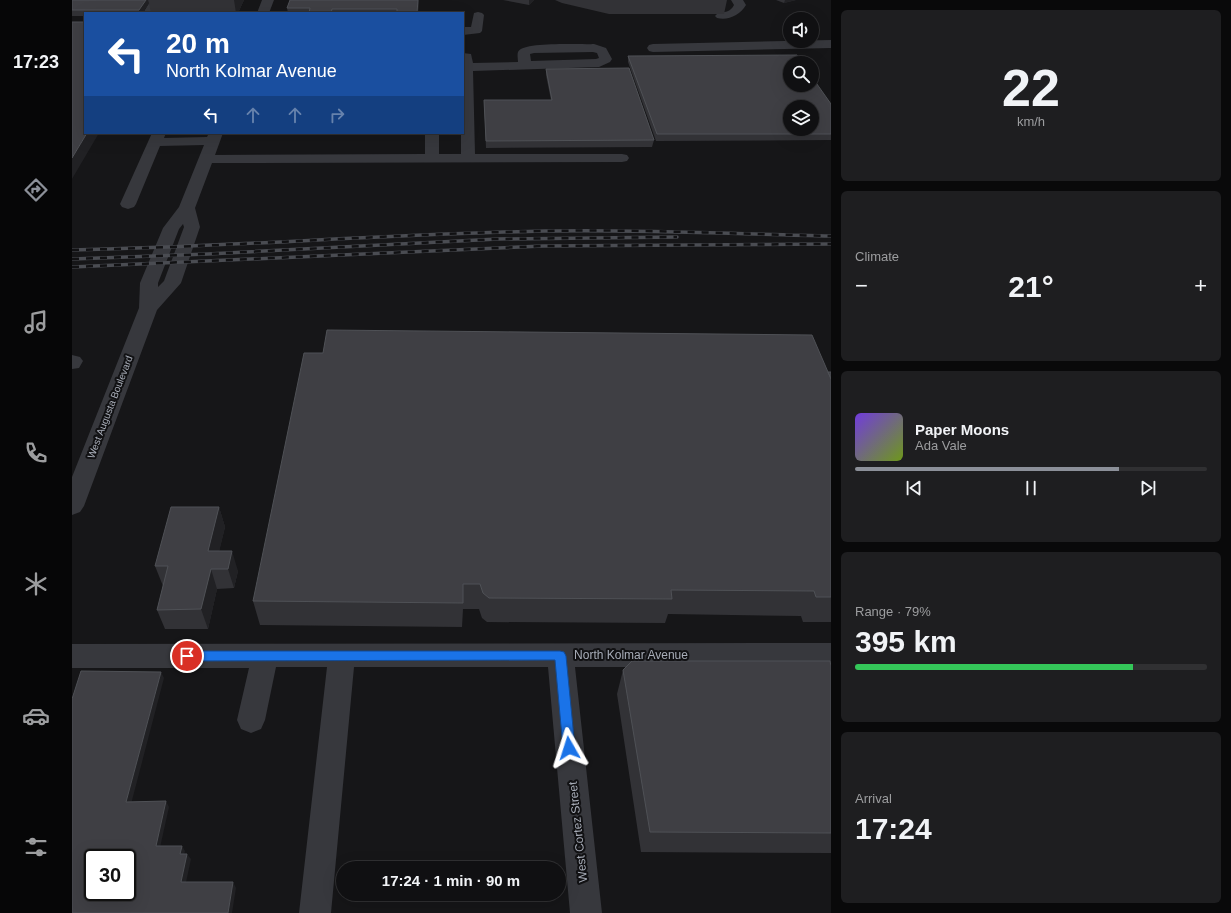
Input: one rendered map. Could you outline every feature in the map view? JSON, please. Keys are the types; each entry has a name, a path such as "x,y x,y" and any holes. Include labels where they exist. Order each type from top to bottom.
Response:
{"street":[{"path":"150,12 157,0"},
{"path":"263,12 268,0"},
{"path":"721,16 728,16 738,8 740,5 737,0"},
{"path":"464,31 476,31 478,15"},
{"path":"653,48 831,44"},
{"path":"468,159 465,62 525,65 599,63 606,59 602,51 594,48 531,49 524,53 525,65"},
{"path":"432,134 432,159"},
{"path":"128,204 157,137 215,137"},
{"name":"West Augusta Boulevard","path":"72,506 148,308 172,283 192,227 187,208 215,137"},
{"path":"206,159 622,158"},
{"name":"North Kolmar Avenue","path":"72,656 831,655"},
{"path":"252,720 265,656"},
{"path":"315,913 342,656"},
{"name":"West Cortez Street","path":"560,656 586,913"}],"building":[{"path":"72,0 146,0 139,10 72,10"},
{"path":"290,0 418,0 417,12 397,12 397,9 332,9 331,12 309,12 310,8 287,8"},
{"path":"72,22 84,22 84,134 86,134 72,158"},
{"path":"797,55 783,56 783,92 819,92 819,87 831,104 831,134 819,134 819,100 783,100 783,134 657,134 628,56"},
{"path":"629,68 654,140 486,141 484,100 552,100 546,69"},
{"path":"327,330 812,335 831,379 831,597 816,597 814,591 671,590 672,599 489,598 483,593 480,584 463,584 463,603 253,601 304,353 323,353"},
{"path":"828,372 831,372 831,379"},
{"path":"171,507 219,507 208,551 232,551 228,569 211,569 201,609 157,610 168,566 155,566"},
{"path":"632,661 830,661 831,833 650,832 623,670"},
{"path":"81,671 161,672 126,802 166,801 156,846 182,846 180,854 187,854 181,882 233,882 228,913 72,913 72,699"}],"railway":[{"path":"72,250 545,231 652,231 831,236"},
{"path":"72,259 208,254 498,239 677,237"},
{"path":"72,267 543,246 831,244"}],"route":[{"path":"187,656 560,656 569,748"}]}
